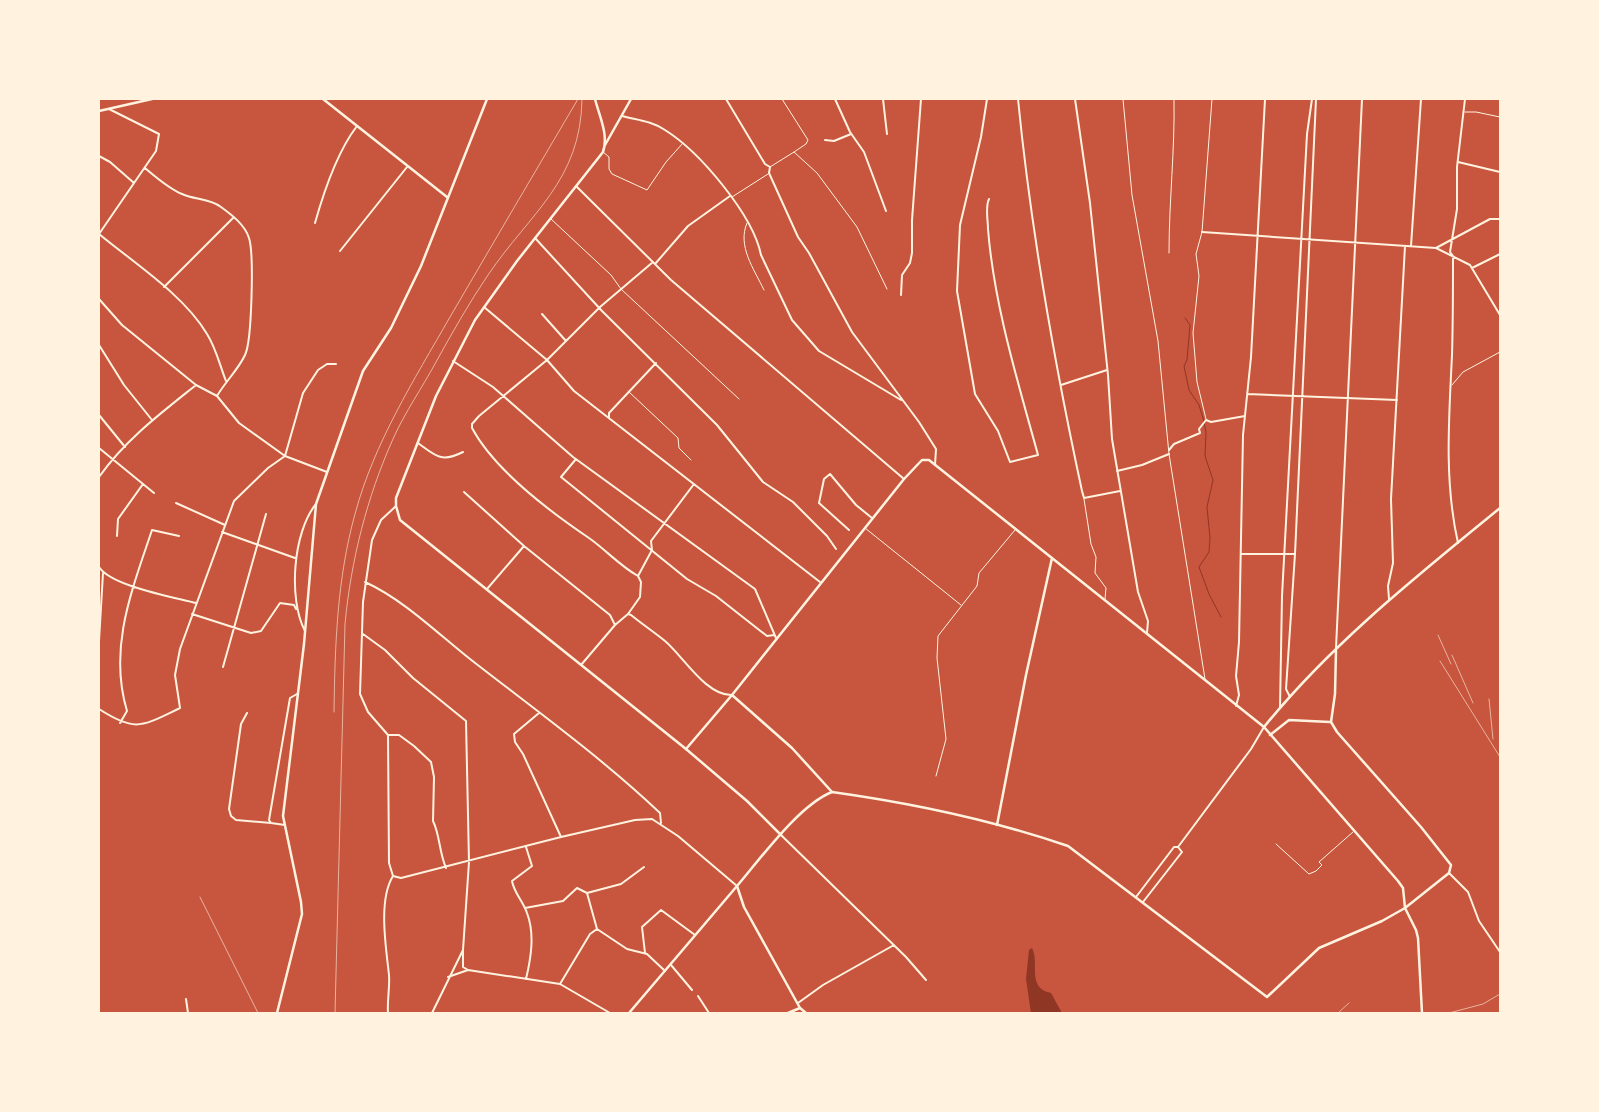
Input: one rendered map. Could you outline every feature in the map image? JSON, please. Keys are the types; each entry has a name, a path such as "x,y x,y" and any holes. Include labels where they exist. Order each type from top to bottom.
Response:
{"main road":[{"path":"99,111 152,99"},
{"path":"323,99 447,197"},
{"path":"277,1013 302,914 302,902 283,816 305,631 316,504 363,371 391,328 421,266 486,99"},
{"path":"595,99 604,128 605,145"},
{"path":"631,99 605,145 603,152 550,218 484,307 453,361 436,396 396,498 396,506 400,520 686,749 747,801 781,835"},
{"path":"686,749 732,695 820,582 904,479 922,460 929,460 1264,727 1403,888 1406,908 1418,938 1422,1013"},
{"path":"1264,727 1290,697 1389,599 1500,508"},
{"path":"997,825 1026,675 1052,558"},
{"path":"629,1013 781,835 816,800 832,792 898,803 997,825 1042,836 1068,846 1267,997 1319,948 1382,921 1406,908 1449,873 1451,865 1447,857 1336,732 1330,722 1335,694 1336,650"},
{"path":"732,695 786,741 832,792"},
{"path":"1270,735 1289,720 1330,722"},
{"path":"737,886 744,907 800,1008 806,1013"},
{"path":"788,1013 800,1008"}],"street":[{"path":"726,99 765,164 770,168 769,173 798,237 809,252 852,332 905,403 936,449 935,465"},
{"path":"835,99 851,134 864,152 886,211"},
{"path":"883,99 887,134"},
{"path":"901,294 902,274 910,263 912,253 912,220 921,99"},
{"path":"986,99 981,136 960,225 957,291 976,394 998,431 1010,462 1038,456 1019,388 992,272 987,214 988,199"},
{"path":"1018,99 1034,235 1084,498 1120,491"},
{"path":"1074,99 1090,203 1116,471 1138,592 1148,621 1147,633"},
{"path":"1236,706 1239,694 1236,676 1245,416 1248,394 1265,99"},
{"path":"1280,708 1285,554 1301,238 1307,134 1312,99"},
{"path":"1290,697 1286,689 1295,554 1316,99"},
{"path":"1336,650 1362,99"},
{"path":"1411,246 1420,99"},
{"path":"1458,543 1450,500 1448,472 1453,256 1450,252 1457,209 1458,162 1466,99"},
{"path":"109,109 159,134 156,151 99,234 197,318 209,336 226,381"},
{"path":"622,116 646,120 664,129 683,143 731,196 748,222 792,320 819,351 905,403"},
{"path":"315,223 325,186 348,138 357,126"},
{"path":"825,140 834,141 851,134"},
{"path":"99,156 110,162 134,184"},
{"path":"1458,162 1500,172"},
{"path":"340,252 407,167"},
{"path":"145,168 167,186 182,195 212,202 243,226 249,238 251,255 249,338 245,355 217,396"},
{"path":"576,186 654,263 904,479"},
{"path":"581,665 615,625 628,614 640,597 641,582 638,576 578,532 517,481 485,450 472,428 472,424 546,360 600,307 654,263 688,226 731,196"},
{"path":"164,288 233,218"},
{"path":"1436,248 1490,219 1500,219"},
{"path":"1202,232 1436,248 1472,268 1500,315"},
{"path":"535,238 600,307 717,424 763,482 793,502 836,548"},
{"path":"1389,599 1388,586 1393,563 1391,499 1405,246"},
{"path":"1472,268 1500,254"},
{"path":"99,299 122,325 196,385 217,396 239,424 285,456 327,472"},
{"path":"484,307 546,360 574,391 820,582"},
{"path":"542,314 566,341"},
{"path":"99,345 124,385 152,420"},
{"path":"453,361 505,396 576,459 754,590 776,638"},
{"path":"608,418 609,413 656,362"},
{"path":"99,709 120,723 128,725 148,724 180,708 175,675 180,648 234,501 268,468 285,456 303,393 318,370 328,364 336,364"},
{"path":"1061,385 1107,370"},
{"path":"99,477 112,459 152,420 196,385"},
{"path":"1248,394 1397,400"},
{"path":"99,415 125,447"},
{"path":"1169,450 1174,444 1200,433 1199,429 1206,420 1211,422 1245,416"},
{"path":"418,443 438,457 449,459 463,452"},
{"path":"99,448 154,493"},
{"path":"1116,471 1142,465 1169,454"},
{"path":"576,459 561,477 687,579 716,596 747,619 760,633 767,636 774,635"},
{"path":"849,530 819,503 824,480 830,474 860,509 872,518"},
{"path":"117,536 118,520 125,507 143,484"},
{"path":"638,576 652,550 651,541 694,484"},
{"path":"464,492 524,546 610,615 615,625"},
{"path":"176,503 225,525"},
{"path":"298,611 296,559 302,530 309,512 316,504"},
{"path":"388,1013 389,976 385,961 385,920 388,885 393,876 389,863 388,735 368,712 360,694 364,582 372,540 381,520 396,506"},
{"path":"223,667 266,514"},
{"path":"120,723 127,711 120,677 119,646 133,587 152,530 179,536"},
{"path":"222,532 296,559"},
{"path":"487,589 524,546"},
{"path":"1241,554 1295,554"},
{"path":"99,567 103,573 133,587 196,603"},
{"path":"99,641 103,573"},
{"path":"364,582 376,587 414,614 539,713 647,801 660,813 661,823"},
{"path":"192,614 251,633 261,631 280,603 294,605 305,631"},
{"path":"628,614 632,614 666,642 688,666 714,689 724,695 732,695"},
{"path":"362,633 385,650 413,678 466,722 469,862 463,967 468,970 560,984 610,1013"},
{"path":"271,823 269,820 290,698 298,694"},
{"path":"246,713 241,724 229,809 230,816 236,820 285,825"},
{"path":"539,713 514,734 515,742 524,754 562,836"},
{"path":"1136,897 1174,847 1178,847 1252,749 1264,727"},
{"path":"388,735 399,735 431,762 434,777 433,821 436,827 441,856 446,868"},
{"path":"393,876 401,878 446,868 562,836 635,820 652,819 661,823 737,886"},
{"path":"781,835 894,945 926,980"},
{"path":"526,846 532,866 512,881 514,890 525,908 531,926 532,946 526,979"},
{"path":"1143,902 1182,852 1178,847"},
{"path":"525,908 563,900 577,888 587,893 621,884 644,867"},
{"path":"1449,873 1468,892 1479,921 1500,952"},
{"path":"587,893 597,929 627,949 645,953 665,971"},
{"path":"645,953 642,927 661,910 695,935"},
{"path":"560,984 590,934 597,929"},
{"path":"798,1004 823,985 894,945"},
{"path":"432,1013 448,977 464,950"},
{"path":"671,964 692,990"},
{"path":"448,977 468,970"},
{"path":"698,996 709,1013"},
{"path":"186,999 188,1013"}],"lane":[{"path":"770,168 772,164 794,152 806,144 808,140 782,99"},
{"path":"1123,99 1132,196 1158,341 1169,454 1201,646 1202,666 1206,681"},
{"path":"1169,253 1169,218 1175,142 1174,99"},
{"path":"1206,420 1197,382 1193,333 1199,276 1196,254 1202,232 1212,99"},
{"path":"1465,112 1476,112 1500,118"},
{"path":"603,152 609,157 609,169 612,174 647,190 666,162 683,143"},
{"path":"794,152 817,173 857,228 887,289"},
{"path":"731,196 769,173"},
{"path":"550,218 611,275 621,289 739,399"},
{"path":"748,222 744,231 743,246 764,290"},
{"path":"1451,386 1463,372 1500,352"},
{"path":"628,391 678,438 679,448 691,460"},
{"path":"1084,498 1091,544 1096,557 1095,573 1106,588 1105,599"},
{"path":"864,528 961,605"},
{"path":"936,776 946,739 937,658 938,636 977,586 979,573 1016,529"},
{"path":"1276,844 1306,874 1309,874 1316,871 1322,865 1318,862 1353,831"}],"shaded area":[{"path":"1032,948 1036,981 1043,990 1051,993 1062,1013 1031,1013 1026,979 1029,950"}],"waterway":[{"path":"1185,318 1190,325 1187,360 1184,366 1189,390 1199,405 1203,418 1206,432 1205,456 1213,480 1207,507 1210,538 1209,552 1199,567 1209,594 1221,617"}],"railway":[{"path":"334,712 336,637 344,563 355,514 373,462 396,412 423,364 578,99"},
{"path":"335,1013 345,624 351,576 368,506 375,483 398,429 461,318 488,275 536,214 563,174 573,152 579,128 582,99"},
{"path":"1438,635 1451,664"},
{"path":"1452,655 1473,703"},
{"path":"1440,661 1500,757"},
{"path":"1489,699 1493,739"},
{"path":"200,897 258,1013"},
{"path":"1449,1013 1483,1004 1500,994"},
{"path":"1338,1013 1349,1003"}]}
